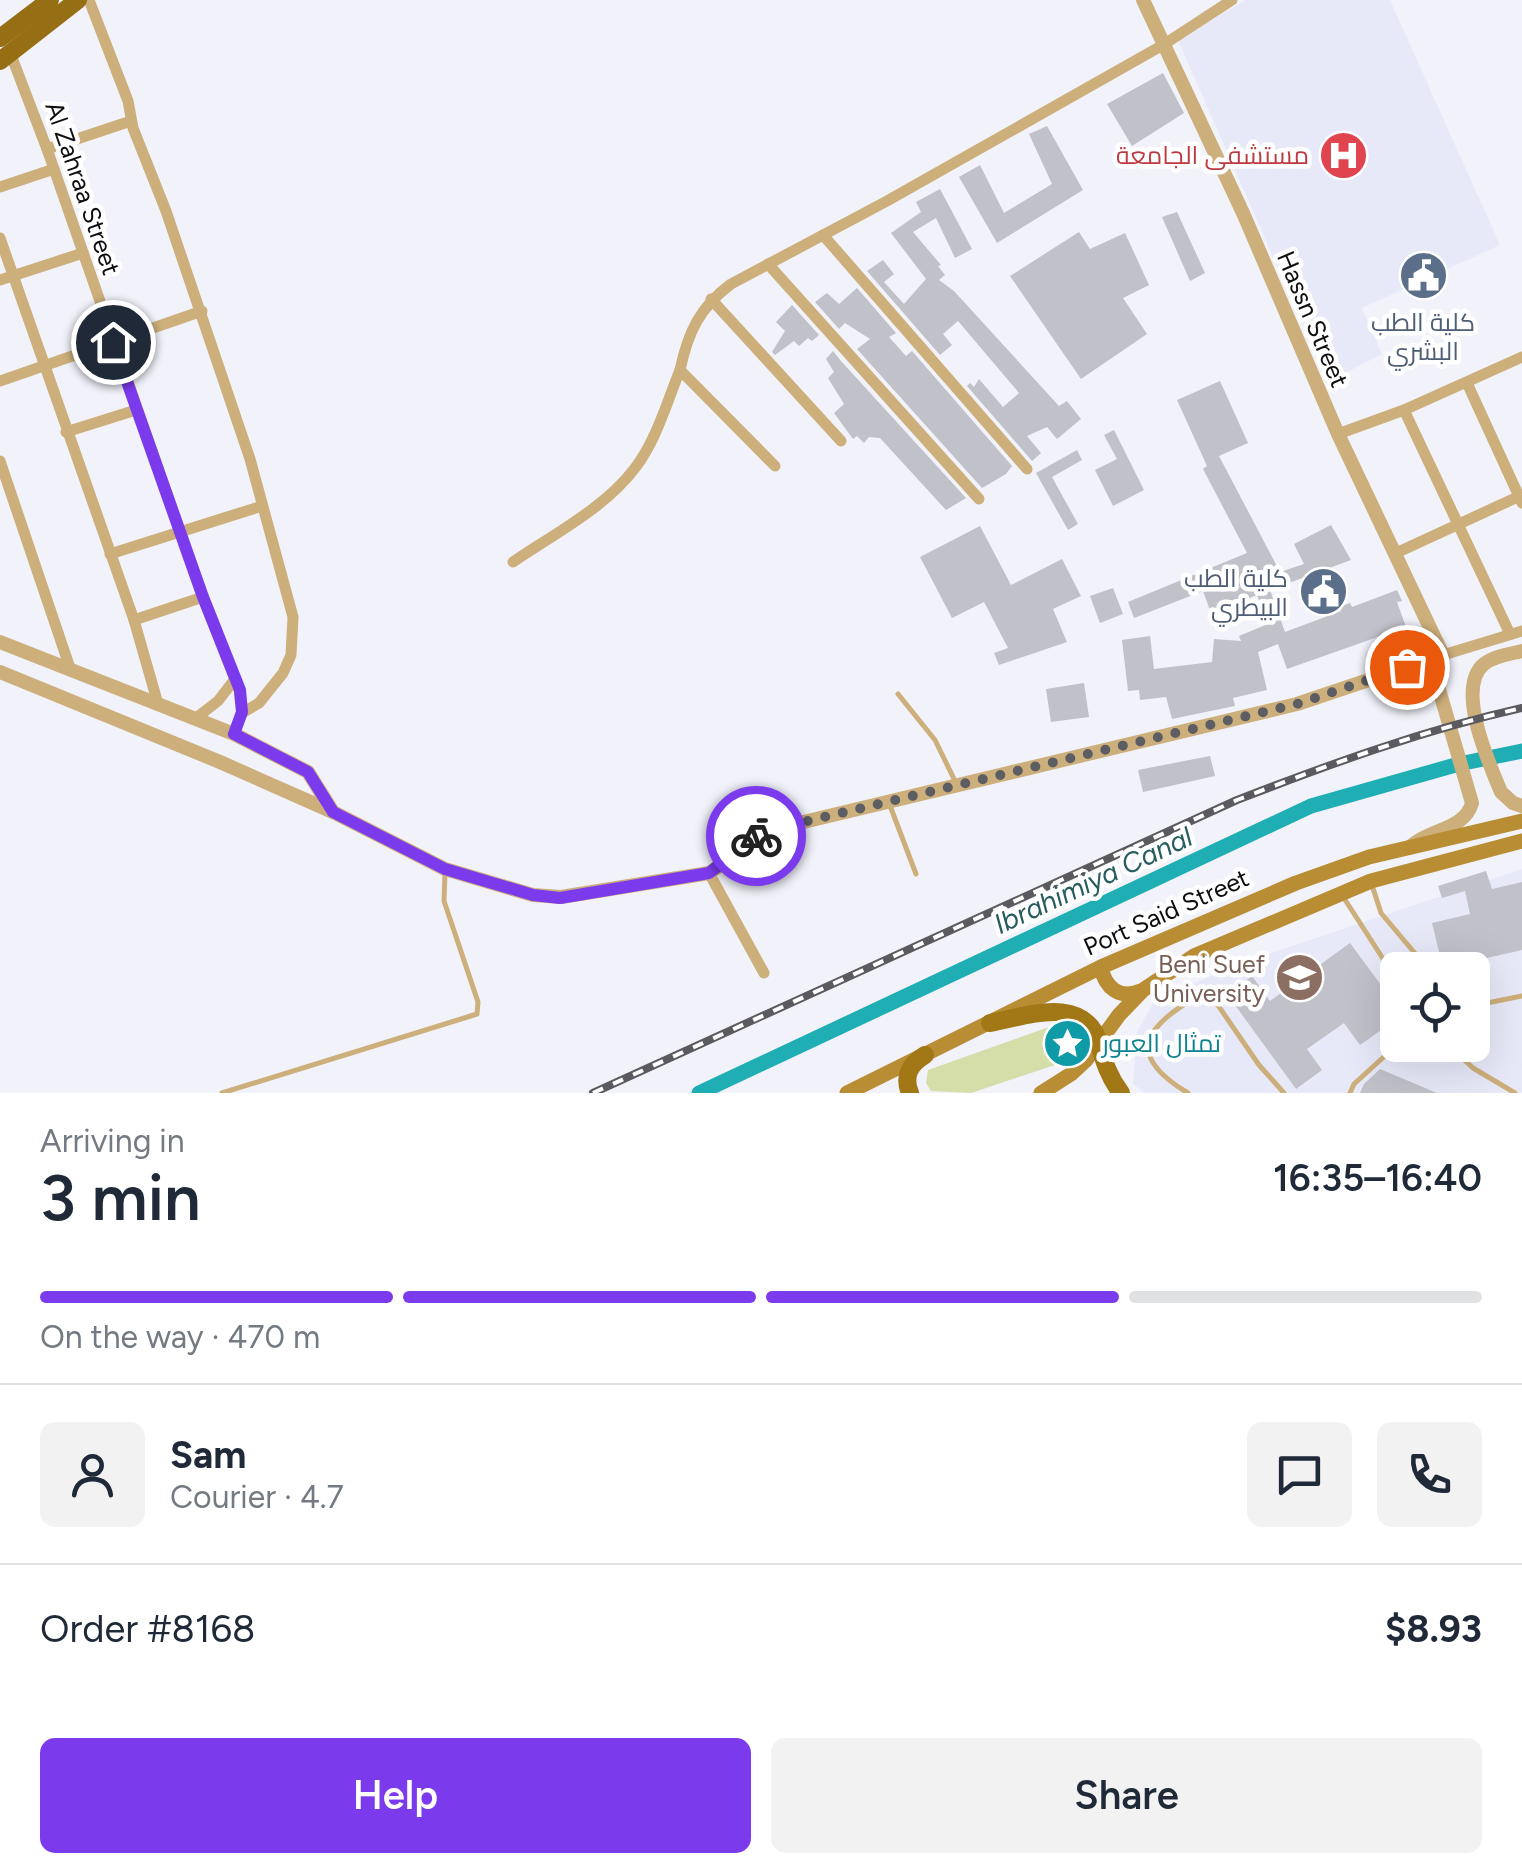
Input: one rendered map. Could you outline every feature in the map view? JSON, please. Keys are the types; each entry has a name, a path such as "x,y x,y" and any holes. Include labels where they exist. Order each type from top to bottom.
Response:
{"highway":[{"path":"0,38 50,0"},
{"path":"5,58 78,0"}],"main road":[{"name":"Port Said Street","path":"847,1093 1102,967 1332,868 1522,822"},
{"name":"Port Said Street","path":"1041,1093 1071,1074 1143,990 1194,956 1371,880 1522,842"},
{"path":"1102,967 1110,988 1120,994 1143,990"},
{"path":"990,1022 1067,1011 1086,1021 1099,1044 1105,1067 1121,1093"},
{"path":"910,1093 906,1078 910,1068 925,1055"}],"street":[{"path":"89,0 202,311 250,459 292,617 294,636 284,674 273,690 242,712 234,734"},
{"name":"Hassn Street","path":"1143,0 1244,213 1338,434 1444,655"},
{"path":"513,562 624,482 646,453 698,315 711,299 731,284 1163,45 1226,2"},
{"name":"Al Zahraa Street","path":"5,58 47,149 136,410 240,690 242,712"},
{"path":"47,149 132,121"},
{"path":"0,187 54,169"},
{"path":"823,234 1027,469"},
{"path":"0,238 6,278 43,366 134,620 158,704"},
{"path":"6,278 82,253"},
{"path":"768,264 979,499"},
{"path":"711,299 841,441"},
{"path":"0,381 202,311"},
{"path":"1338,434 1404,410 1522,357"},
{"path":"680,370 775,466"},
{"path":"1396,553 1521,498 1467,383"},
{"path":"66,432 136,410"},
{"path":"0,672 333,812 445,869 533,895 560,898 709,873 753,838 770,830 1297,704 1516,633 1458,526 1404,410"},
{"path":"0,461 71,671"},
{"path":"110,554 262,506"},
{"path":"134,620 203,597"},
{"path":"0,642 234,734 308,772 333,812"},
{"path":"1522,651 1494,658 1477,672 1470,692 1498,784 1506,799 1522,806"},
{"path":"1407,850 1427,834 1461,821 1472,803 1438,686 1444,655"},
{"path":"196,718 218,701 234,679"},
{"path":"113,718 127,708 128,698 122,690"},
{"path":"145,730 141,722 144,712 158,704"},
{"path":"709,873 764,973"}],"lane":[{"path":"898,694 935,740 957,786"},
{"path":"889,803 916,874"},
{"path":"222,1093 476,1014 478,1002 444,902 445,869"},
{"path":"1371,880 1381,914 1414,952"},
{"path":"1340,892 1380,954"},
{"path":"1188,1093 1160,1074 1150,1060 1149,1049 1153,1031 1163,1016 1200,994 1213,998 1259,1065 1284,1093"},
{"path":"1490,1002 1522,996"},
{"path":"1350,1093 1354,1084 1380,1060"},
{"path":"1467,1062 1516,1093"}],"shaded area":[{"name":"مستشفى الجامعة","path":"1246,0 1390,0 1500,245 1362,308 1382,354 1328,382 1178,40"},
{"name":"Beni Suef University","path":"1522,869 1522,1093 1145,1093 1133,1084 1137,1032 1155,1000 1239,964"}],"green space":[{"path":"1060,1027 1073,1032 1081,1043 1080,1053 1073,1059 971,1093 931,1091 926,1083 928,1070 1046,1028"}],"building":[{"path":"1163,73 1184,113 1132,146 1107,104"},
{"path":"1047,126 1083,190 997,243 959,177 980,165 1004,213 1052,184 1029,134"},
{"path":"940,189 972,249 955,258 936,218 913,232 941,265 938,266 945,275 939,280 954,291 1059,406 1067,401 1081,419 1057,439 1047,427 1027,436 1041,453 1032,461 967,386 970,383 974,387 979,379 1003,407 1019,393 958,321 943,334 952,345 940,355 867,271 883,260 894,274 884,282 904,304 926,279 891,233 921,212 916,202"},
{"path":"1177,212 1205,273 1190,281 1162,217"},
{"path":"1079,232 1090,249 1125,233 1149,285 1123,298 1147,334 1081,379 1010,276"},
{"path":"857,288 896,333 889,337 906,356 912,351 1012,466 1006,474 982,488 857,349 870,339 845,323 839,329 815,302 827,293 839,304"},
{"path":"792,305 819,335 799,346 794,341 775,355 772,352 785,331 776,322"},
{"path":"833,351 966,498 946,510 880,438 869,437 864,443 857,436 853,439 834,413 844,404 828,378 834,372 826,359"},
{"path":"1220,381 1248,443 1219,456 1280,572 1304,564 1294,544 1331,525 1351,560 1270,590 1285,632 1341,611 1339,607 1350,603 1352,607 1397,590 1406,627 1287,669 1278,644 1258,652 1267,690 1233,698 1235,706 1172,719 1166,697 1140,700 1139,690 1128,691 1122,640 1150,636 1154,669 1212,662 1214,639 1241,641 1239,636 1268,624 1257,595 1211,613 1203,591 1134,618 1128,602 1247,553 1203,469 1207,466 1177,400"},
{"path":"1114,430 1144,490 1113,506 1095,470 1117,459 1104,435"},
{"path":"1077,450 1082,460 1052,477 1078,524 1068,530 1036,473"},
{"path":"980,526 1011,585 1062,559 1081,596 1053,609 1067,642 999,665 994,653 1008,648 984,602 952,618 920,557"},
{"path":"1113,588 1123,614 1100,623 1090,596"},
{"path":"1084,683 1089,717 1051,722 1046,689"},
{"path":"1210,756 1215,776 1143,792 1138,770"},
{"path":"1486,871 1492,889 1522,882 1522,950 1490,957 1490,952 1439,952 1432,923 1470,914 1465,891 1442,898 1438,886"},
{"path":"1350,943 1380,984 1380,1031 1360,1045 1344,1023 1307,1049 1322,1070 1296,1089 1227,994 1252,976 1270,1001"},
{"path":"1380,1069 1437,1093 1360,1093"}],"waterway":[{"name":"Ibrahimiya Canal","path":"699,1093 1311,806 1459,764 1522,751"}],"railway":[{"path":"593,1093 1237,800 1378,749 1522,708"}],"way so far":[{"path":"756,836 1297,704 1407,667"}],"place":[{"name":"مستشفى الجامعة","path":"1344,155"},
{"name":"كلية الطب البشري","path":"1423,276"},
{"name":"كلية الطب البيطري","path":"1323,592"},
{"name":"Beni Suef University","path":"1300,978"},
{"name":"تمثال العبور","path":"1067,1043"}],"route":[{"path":"113,342 240,690 242,712 234,734 308,772 333,812 445,869 488,884 560,898 709,873 756,836"}]}
